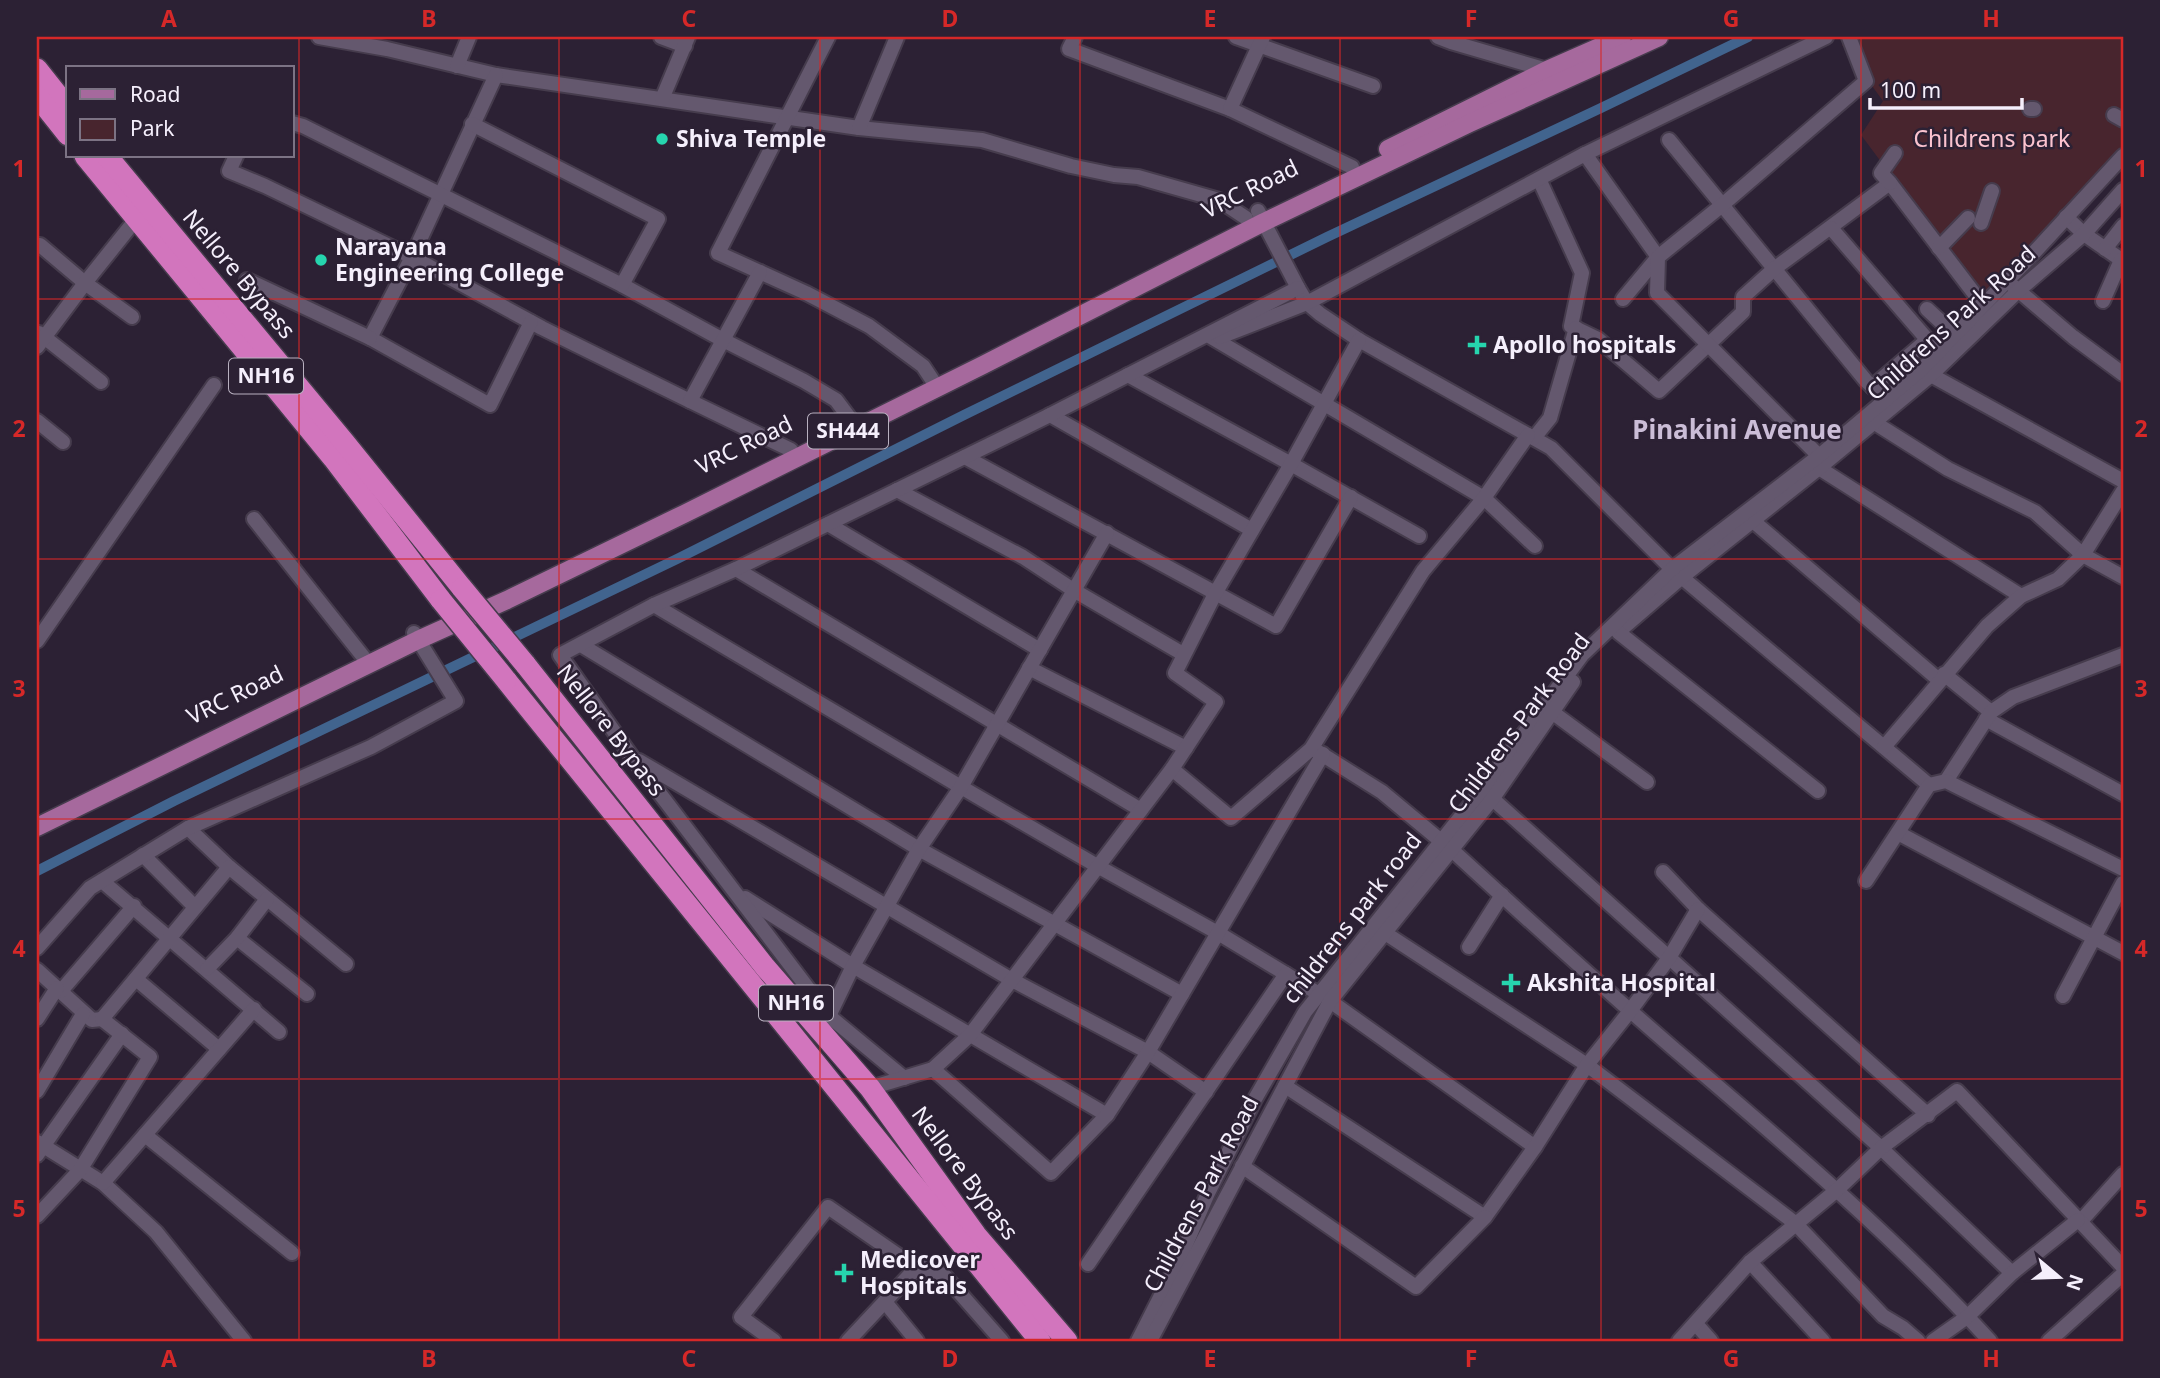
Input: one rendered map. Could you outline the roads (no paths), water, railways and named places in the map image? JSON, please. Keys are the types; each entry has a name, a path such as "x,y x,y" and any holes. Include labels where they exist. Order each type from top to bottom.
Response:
{"highway":[{"path":"37,69 66,105"},
{"path":"37,96 66,132"},
{"name":"Nellore Bypass","path":"87,158 333,458 441,600 1040,1341"},
{"name":"Nellore Bypass","path":"109,158 525,664 765,967 870,1088 976,1235 1067,1341"}],"main road":[{"name":"VRC Road","path":"37,820 851,420 935,383 1352,167 1550,78 1622,37"},
{"name":"SH444","path":"1256,217 1550,78 1659,37"},
{"name":"SH444","path":"37,827 416,636 507,600 935,383"}],"street":[{"path":"319,37 387,49 496,75 859,128 982,140 1071,166 1138,177 1219,200 1256,217 1273,240 1307,303 1359,340 1551,448 1677,573 1929,785"},
{"path":"457,66 469,37"},
{"path":"662,37 687,41 662,99"},
{"path":"828,37 719,253 869,326 923,366 935,383"},
{"path":"859,128 897,37"},
{"path":"1075,37 1069,48 1230,108 1352,167"},
{"path":"1236,37 1262,41 1373,86"},
{"path":"904,1078 830,1016 632,757 560,655 654,605 736,569 1128,375 1212,337 1307,303 1585,154 1826,37"},
{"path":"1623,299 1658,257 1866,81 1849,37"},
{"path":"1445,38 1550,78"},
{"path":"1230,108 1262,41"},
{"path":"370,338 412,257 496,75"},
{"path":"294,124 622,285 804,381 836,400 851,420"},
{"path":"472,124 658,219 622,285"},
{"path":"1669,140 1866,382 1886,399"},
{"path":"1895,153 1881,173 1983,305"},
{"path":"1585,154 1658,257 1657,293 1819,462 2021,596"},
{"path":"1819,462 1921,370 1983,305 2012,286 2066,218 2123,156"},
{"path":"235,158 229,171 412,257 531,323 791,450"},
{"path":"1539,180 1582,273 1571,326 1598,339 1659,391 1743,312 1743,297 1774,269 1890,183"},
{"name":"Childrens Park Road","path":"1488,794 1552,712 1591,656 1677,573 1753,520 1772,499 1875,423 1931,375 2012,286 2084,234 2123,190"},
{"path":"1939,248 1974,220 1993,191"},
{"path":"101,382 39,339 136,218"},
{"path":"2066,218 2122,261 2103,301"},
{"path":"2105,249 2123,226"},
{"path":"1831,228 1938,352"},
{"path":"40,245 85,283 132,317"},
{"path":"690,401 760,272"},
{"path":"247,280 370,338 490,405 531,323"},
{"path":"1212,337 1295,283"},
{"path":"2012,286 2123,374"},
{"path":"1927,309 1955,334"},
{"path":"933,1069 1051,1173 1107,1115 1219,933 1317,752 1423,571 1485,498 1531,437 1550,418 1576,328"},
{"path":"1212,337 1485,498 1535,546"},
{"path":"870,1088 933,1069 970,1035 1186,748 1216,702 1175,673 1183,654 1359,340"},
{"path":"1872,387 1927,340"},
{"path":"1128,375 1419,536"},
{"path":"1931,375 2123,481"},
{"path":"37,641 214,385"},
{"path":"1050,415 1252,530"},
{"path":"37,421 63,442"},
{"path":"1875,423 1948,469 2035,512 2083,555 2123,577"},
{"path":"965,457 1276,626 1351,497"},
{"name":"childrens park road","path":"1138,1341 1255,1099 1305,1012 1324,998 1488,794 1582,654 1677,573 1772,499 1803,468 1819,462"},
{"path":"897,490 1023,557 1075,591 1183,654"},
{"path":"1884,747 1987,626 2021,596 2058,579 2083,555 2123,491"},
{"path":"254,519 365,659"},
{"path":"1753,520 1989,715 2123,794"},
{"path":"828,524 1040,650"},
{"path":"830,1016 853,966 919,849 961,787 1107,533"},
{"path":"736,569 1141,810"},
{"path":"654,605 961,787 1219,933 1286,974 1535,1147"},
{"path":"1618,632 1818,791"},
{"path":"37,948 90,888 188,828 372,747 456,701 416,636"},
{"path":"581,645 919,849 1182,994"},
{"path":"1867,881 1929,785 1946,780 1989,715 2012,697 2123,655"},
{"path":"1029,667 1186,748"},
{"path":"1552,712 1647,782"},
{"path":"1172,769 1231,818 1317,752"},
{"path":"1317,752 1382,792 1502,895 1630,1011 1837,1190 1990,1341"},
{"path":"632,757 1012,980 1148,1052 1206,1091"},
{"path":"1946,780 2123,869"},
{"path":"1488,794 1881,1148 2012,1273"},
{"path":"188,828 229,867 346,964"},
{"path":"1898,833 2123,953"},
{"name":"Childrens Park Road","path":"1150,1341 1284,1086 1324,998 1385,933 1446,846"},
{"path":"143,855 195,907"},
{"path":"102,1019 229,867"},
{"path":"1663,872 1698,909 1928,1115"},
{"path":"102,881 279,1032"},
{"path":"2063,996 2123,883"},
{"path":"735,892 853,966 1107,1115"},
{"path":"1469,947 1502,895"},
{"path":"207,970 237,938 267,899"},
{"path":"37,1019 59,989 134,906"},
{"path":"1242,1166 1416,1287 1485,1217 1535,1147 1587,1065 1669,958 1698,909"},
{"path":"1385,933 1587,1065 1795,1223 1883,1317 1903,1328 1918,1341"},
{"path":"237,938 307,994"},
{"path":"37,970 83,1014 92,1020 102,1019 150,1057 80,1170 40,1207"},
{"path":"1088,1264 1286,974"},
{"path":"136,979 219,1049"},
{"path":"103,1183 254,1009"},
{"path":"37,1091 83,1014"},
{"path":"122,1034 39,1148 103,1183 156,1231 244,1341"},
{"path":"1284,1086 1485,1217"},
{"path":"1679,1341 1749,1262 1837,1190 1881,1148 1957,1091 2123,1267"},
{"path":"145,1135 292,1253"},
{"path":"1933,1341 1967,1317 2012,1273 2079,1221 2123,1174"},
{"path":"774,1341 741,1317 828,1207 909,1263 944,1275 1002,1341"},
{"path":"1749,1262 1822,1341"},
{"path":"856,1338 885,1301 918,1266"},
{"path":"2049,1341 2123,1274"},
{"path":"885,1301 917,1341"},
{"path":"1696,1324 1711,1341"}],"waterway":[{"path":"37,871 174,801 677,559 1327,237 1748,37"}],"place":[{"name":"Shiva Temple","path":"662,139"},
{"name":"Narayana Engineering College","path":"321,260"},
{"name":"Apollo hospitals","path":"1477,345"},
{"name":"Akshita Hospital","path":"1511,983"},
{"name":"Medicover Hospitals","path":"844,1273"}],"district":[{"name":"Pinakini Avenue","path":"1737,430"}],"park label":[{"name":"Childrens park","path":"1992,139"}]}
